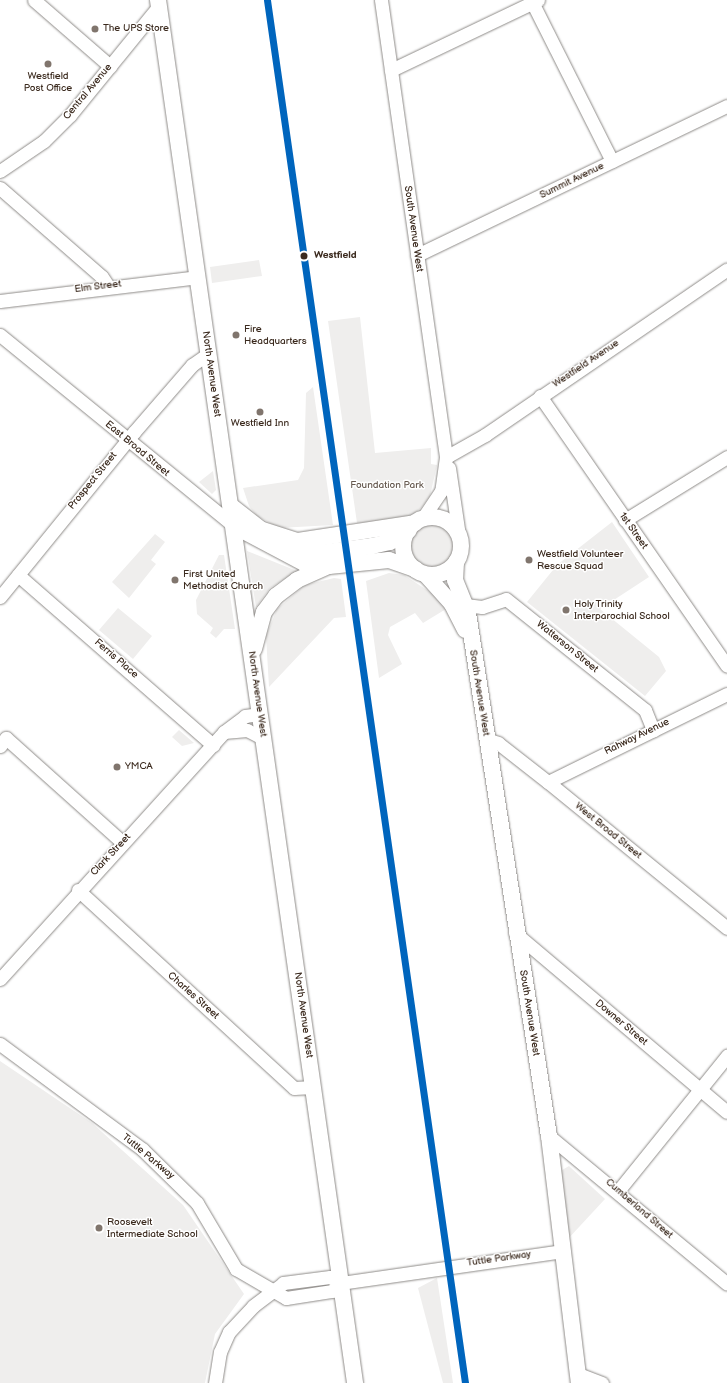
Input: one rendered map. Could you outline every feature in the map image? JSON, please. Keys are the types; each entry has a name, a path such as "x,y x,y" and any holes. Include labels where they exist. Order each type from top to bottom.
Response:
{"main road":[{"name":"North Avenue West","path":"161,2 197,277 356,1383"},
{"path":"231,506 260,529 298,541 415,524 446,521 459,536 461,547 456,562 443,573 420,572 404,552 415,524"},
{"name":"East Broad Street","path":"282,552 313,554 372,546 390,542 415,524"},
{"name":"East Broad Street","path":"234,526 304,564 329,566 384,560 420,572"},
{"name":"South Avenue West","path":"456,562 455,580 465,604 549,1136 578,1378"},
{"path":"252,660 261,620 269,605 297,580 329,566"},
{"name":"South Avenue West","path":"420,572 453,606 471,645"}],"street":[{"path":"34,0 110,66"},
{"name":"South Avenue West","path":"381,0 446,457 459,536"},
{"path":"391,70 535,1 612,161"},
{"name":"Central Avenue","path":"0,171 44,140 110,66 161,2"},
{"name":"Summit Avenue","path":"417,255 727,106"},
{"path":"0,188 102,277 108,286"},
{"name":"Westfield Avenue","path":"446,457 480,439 540,396 727,269"},
{"name":"Elm Street","path":"0,301 108,286 197,277"},
{"name":"East Broad Street","path":"0,335 126,441 234,526"},
{"name":"Prospect Street","path":"0,597 126,441 192,365 208,353"},
{"name":"1st Street","path":"540,396 727,666"},
{"path":"625,520 727,456"},
{"name":"South Avenue West","path":"415,524 441,491 446,457"},
{"name":"Ferris Place","path":"18,575 213,745"},
{"name":"Watterson Street","path":"465,604 482,607 506,599 645,710 653,730"},
{"name":"Rahway Avenue","path":"548,782 727,694"},
{"name":"Clark Street","path":"0,979 78,890 224,732 245,716 260,714"},
{"path":"224,732 247,730 263,738"},
{"name":"West Broad Street","path":"487,739 498,743 548,782 727,928"},
{"path":"4,743 123,843"},
{"name":"Charles Street","path":"78,890 294,1088 313,1087"},
{"name":"Downer Street","path":"516,933 727,1112"},
{"name":"Tuttle Parkway","path":"0,1044 148,1154 196,1203 236,1269 272,1292"},
{"path":"618,1192 727,1056"},
{"name":"Cumberland Street","path":"549,1136 727,1284"},
{"name":"Tuttle Parkway","path":"215,1383 220,1352 229,1332 239,1318 283,1283 330,1277 341,1283 462,1264 562,1251"},
{"path":"578,1378 602,1383"}],"shaded area":[{"path":"259,260 262,276 212,283 210,267"},
{"name":"Foundation Park","path":"360,317 375,453 431,448 431,464 437,465 430,496 421,508 412,515 387,521 357,523 328,321"},
{"path":"313,387 333,525 279,528 257,516 249,506 243,488 298,480 304,468 306,393"},
{"path":"213,471 216,490 212,494 199,482"},
{"path":"612,522 649,577 600,609 659,657 666,671 645,696 527,602 557,565"},
{"path":"428,523 436,523 448,529 454,541 454,549 448,561 436,567 428,567 416,561 410,549 410,541 416,529"},
{"path":"155,534 165,542 151,560 156,564 129,598 112,582"},
{"path":"247,551 297,571 270,588 256,607"},
{"path":"219,555 224,555 235,629 224,629 216,638 210,633 213,628 197,614 196,600"},
{"path":"389,573 404,575 436,596 446,609 423,623 415,613 390,627 388,635 402,664 379,678 366,581"},
{"path":"334,578 341,579 346,617 334,618 269,687 266,636 277,609 305,585"},
{"path":"118,608 152,636 133,659 99,630"},
{"path":"179,730 194,743 182,746 172,737"},
{"name":"Roosevelt Intermediate School","path":"0,1061 92,1123 183,1205 244,1294 215,1334 205,1383 0,1383"},
{"path":"569,1166 605,1199 567,1240 557,1173"},
{"path":"437,1278 453,1383 443,1383 418,1288"}],"transit line":[{"path":"267,0 465,1383"}],"place":[{"name":"The UPS Store","path":"95,29"},
{"name":"Westfield Post Office","path":"48,64"},
{"name":"Westfield","path":"304,256"},
{"name":"Fire Headquarters","path":"236,335"},
{"name":"Westfield Inn","path":"260,412"},
{"name":"Westfield Volunteer Rescue Squad","path":"529,560"},
{"name":"First United Methodist Church","path":"175,580"},
{"name":"Holy Trinity Interparochial School","path":"566,610"},
{"name":"YMCA","path":"117,767"},
{"name":"Roosevelt Intermediate School","path":"99,1228"}]}
